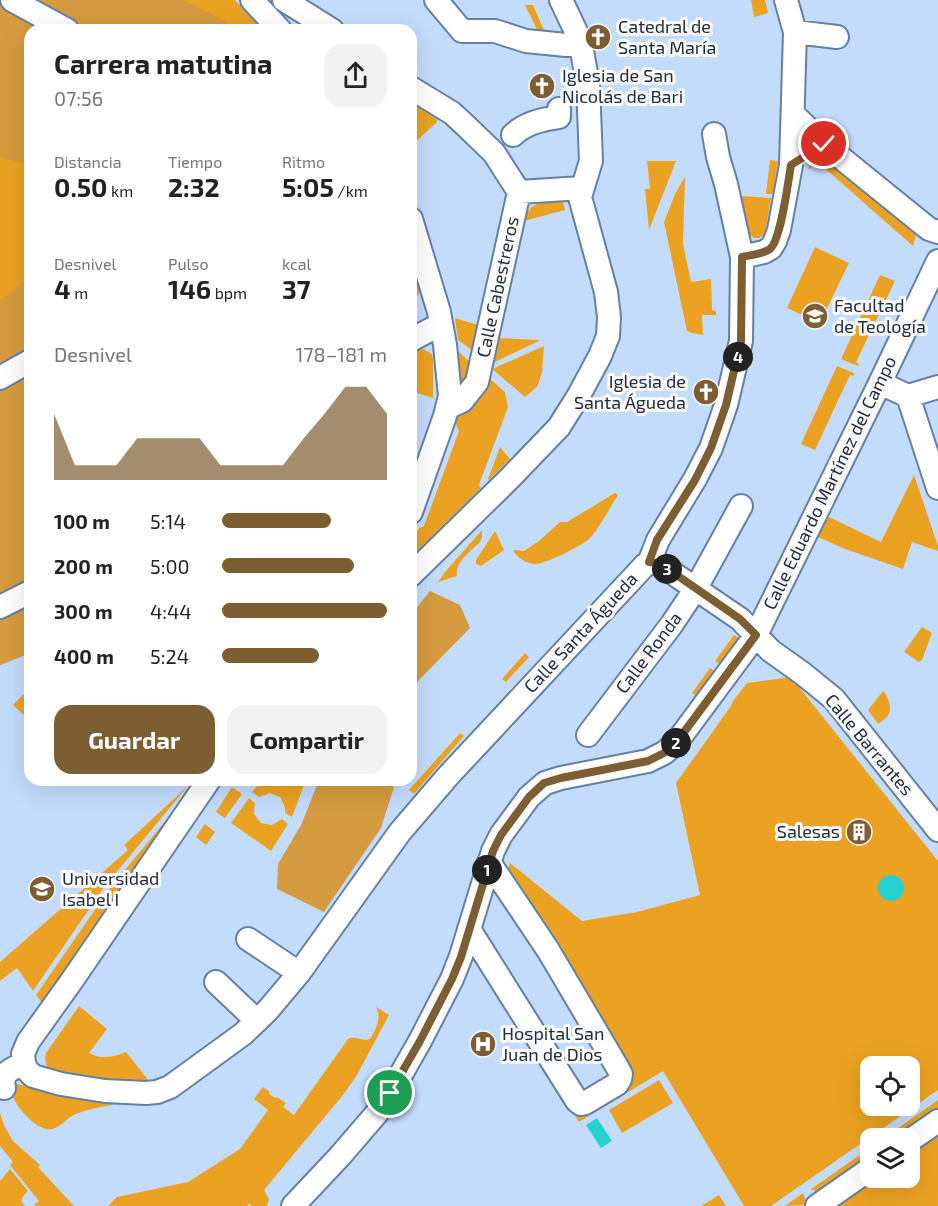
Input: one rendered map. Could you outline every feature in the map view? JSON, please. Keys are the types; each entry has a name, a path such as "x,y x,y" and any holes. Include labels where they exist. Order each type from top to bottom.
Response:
{"street":[{"path":"12,0 56,24"},
{"path":"284,0 322,14"},
{"path":"436,0 462,32 495,32 526,41 581,45"},
{"path":"417,569 554,432 573,406 603,351 609,328 606,292 580,197 591,161 589,92 581,45 561,0"},
{"path":"742,257 764,252 775,242 791,165 795,32 786,0"},
{"path":"257,2 275,24"},
{"path":"795,32 837,37"},
{"name":"Calle Cabestreros","path":"417,92 504,146 519,192 477,382 462,401 447,408"},
{"path":"504,146 519,129 543,119 559,117 559,109"},
{"path":"793,114 824,144 929,229 938,232"},
{"name":"Calle Santa Águeda","path":"24,1058 27,1070 33,1076 61,1084 105,1091 157,1092 170,1087 243,1034 268,1010 299,973 400,832 448,776 649,562 657,540 695,480 711,448 726,405 741,341 742,257 714,134"},
{"path":"791,165 824,144"},
{"name":"Calle Cabestreros","path":"519,192 582,188"},
{"path":"417,239 439,312 450,396 446,416 417,496"},
{"name":"Calle Eduardo Martínez del Campo","path":"489,862 501,835 529,797 544,783 648,761 664,753 676,743 756,635 938,261"},
{"path":"417,337 441,324"},
{"path":"0,378 24,364"},
{"name":"Calle Cabestreros","path":"448,382 462,390 477,382"},
{"path":"880,383 908,396 938,387"},
{"path":"908,396 938,488"},
{"name":"Calle Ronda","path":"588,735 672,624 696,588 741,506"},
{"name":"Calle Barrantes","path":"649,562 658,563 740,619 771,651 834,699 938,830"},
{"path":"0,608 24,595"},
{"path":"4,1088 5,1074 24,1058 28,1042 205,786"},
{"path":"469,929 577,1101 581,1104 585,1103 617,1084 621,1074 616,1065 548,950 489,862"},
{"path":"294,1206 376,1113 420,1041 461,957 489,862"},
{"path":"248,939 299,973"},
{"path":"216,982 257,1021"},
{"path":"0,1061 24,1058"},
{"path":"920,1133 938,1121"},
{"path":"817,1206 860,1176"}],"shaded area":[{"path":"0,0 235,0 257,24 24,24 24,655 0,665"},
{"path":"0,0 184,0 228,24 24,24 24,163 0,158"},
{"path":"751,0 765,0 768,13 754,17"},
{"path":"525,5 533,5 546,35 539,34"},
{"path":"417,107 437,119 437,122 417,140"},
{"path":"823,157 916,235 913,246 820,164 808,169 811,161"},
{"path":"770,160 778,161 773,194 766,194"},
{"path":"647,161 676,161 649,230 645,189 650,189"},
{"path":"685,177 683,244 691,282 711,279 712,310 716,311 716,315 702,315 703,335 687,331 664,222 675,194"},
{"path":"740,196 771,198 765,234 759,238 754,238 749,234"},
{"path":"563,201 565,210 524,221 534,206 544,202"},
{"path":"815,247 849,263 820,323 787,308"},
{"path":"880,275 895,281 856,362 858,366 841,359"},
{"path":"24,280 24,655 0,665 0,300 16,289"},
{"path":"455,318 478,325 473,351 458,340"},
{"path":"497,338 539,340 539,341 493,363"},
{"path":"544,346 542,373 537,387 525,397 492,369"},
{"path":"423,349 432,354 433,398 417,393 417,351"},
{"path":"458,351 471,363 468,379 464,381 461,380 459,373"},
{"path":"837,366 854,373 853,376 850,375 815,450 801,444"},
{"path":"490,379 505,392 508,407 479,485 481,488 417,551 417,532 424,526 459,431 456,425 457,419 486,388"},
{"path":"500,447 510,459 489,480 488,479"},
{"path":"914,475 938,551 912,542 903,569 818,537 827,516 881,542"},
{"path":"615,493 618,495 593,534 573,549 536,564 523,560 513,550 524,551 560,522 567,522"},
{"path":"482,530 480,542 458,566 457,576 438,582 445,572"},
{"path":"495,531 504,550 481,566 476,564 476,560"},
{"path":"430,591 460,605 470,628 417,683 417,607"},
{"path":"922,627 932,633 922,660 919,662 904,652"},
{"path":"734,635 740,639 720,664 715,661"},
{"path":"525,653 529,657 506,682 502,679"},
{"path":"710,668 715,672 697,697 692,693"},
{"path":"791,677 938,861 938,1090 920,1103 920,1056 860,1056 860,1116 901,1116 883,1128 860,1128 860,1144 771,1206 744,1206 663,1071 579,1122 478,956 576,1106 626,1084 506,875 510,863 582,921 637,912 700,895 676,783 747,683"},
{"path":"883,691 887,696 890,710 886,718 878,724 868,710"},
{"path":"24,694 24,715 13,705"},
{"path":"460,733 464,736 414,794 409,790 413,786 417,786 417,781"},
{"path":"257,786 304,786 292,817 285,813 280,797 270,793 259,797 252,792"},
{"path":"317,786 394,787 381,828 324,912 277,889 278,864 301,825"},
{"path":"187,787 105,886 33,991 17,968 0,981 0,962 128,850 124,845"},
{"path":"232,787 242,794 225,818 216,812"},
{"path":"191,790 193,791 42,1003 36,995 110,888"},
{"path":"249,798 255,803 254,814 261,823 272,825 282,819 288,824 271,851 231,823"},
{"path":"205,824 215,832 206,845 196,837"},
{"path":"891,875 900,879 904,888 900,897 891,901 882,897 878,888 882,879"},
{"path":"79,1006 107,1029 89,1053 107,1057 126,1052 149,1081 110,1082 52,1073 46,1064 46,1053"},
{"path":"376,1007 389,1015 357,1075 264,1190 269,1199 267,1206 251,1206 250,1203 247,1206 108,1206 117,1197 188,1182 240,1149 268,1110 254,1099 263,1087 270,1092 269,1094 286,1103 283,1107 294,1115 348,1039 370,1039 378,1019"},
{"path":"659,1080 673,1103 622,1133 609,1110"},
{"path":"9,1082 122,1103 81,1112 56,1128 47,1129 23,1113 12,1095"},
{"path":"938,1100 938,1111 913,1128 898,1128 915,1116 920,1116 920,1113"},
{"path":"0,1113 13,1141 40,1165 38,1167 74,1206 36,1206 34,1204 39,1201 10,1165 13,1162 0,1146"},
{"path":"597,1118 612,1141 601,1148 586,1125"},
{"path":"938,1132 938,1206 833,1206 860,1188 920,1188 920,1144"},
{"path":"860,1155 860,1165 818,1193 811,1189"},
{"path":"10,1169 28,1191 22,1201 26,1206 0,1206 0,1181"},
{"path":"803,1193 806,1200 804,1205 785,1206"},
{"path":"719,1195 726,1206 701,1206"}],"place":[{"name":"Catedral de Santa María","path":"598,37"},
{"name":"Iglesia de San Nicolás de Bari","path":"542,86"},
{"name":"Facultad de Teología","path":"815,316"},
{"name":"Iglesia de Santa Águeda","path":"706,392"},
{"name":"Salesas","path":"859,832"},
{"name":"Universidad Isabel I","path":"42,889"},
{"name":"Hospital San Juan de Dios","path":"483,1044"}],"route":[{"path":"390,1093 452,979 461,957 493,851 501,835 529,797 544,783 648,761 664,753 676,743 756,635 740,619 681,578 658,563 649,562 657,540 695,480 711,448 726,405 741,341 742,257 771,248 779,230 791,165 824,144"}]}
